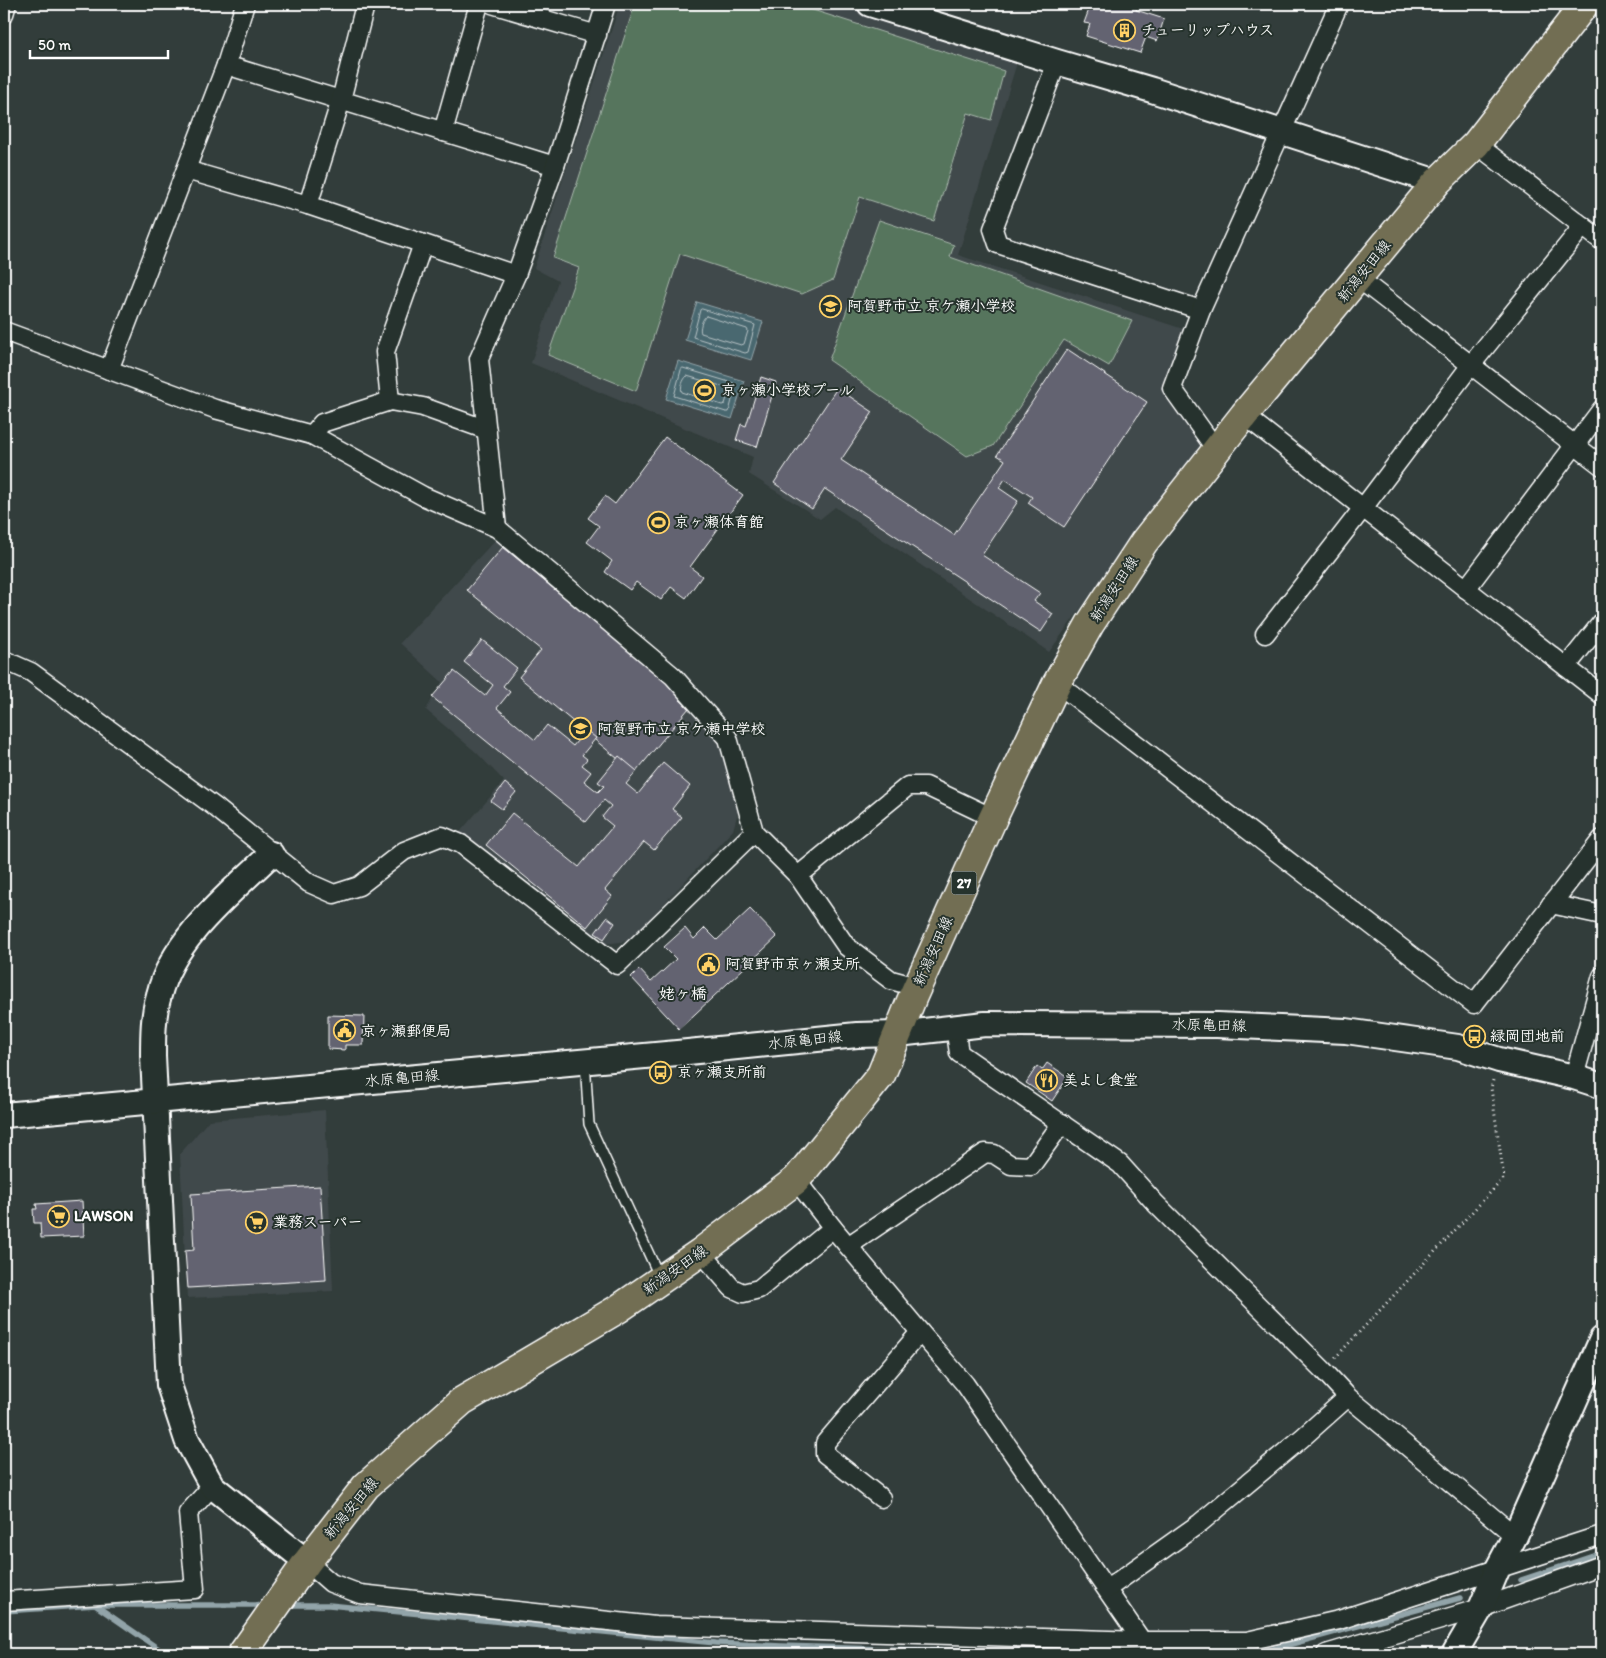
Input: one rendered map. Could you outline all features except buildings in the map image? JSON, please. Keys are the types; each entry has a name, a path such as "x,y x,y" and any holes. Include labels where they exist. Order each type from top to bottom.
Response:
{"main road":[{"name":"新潟安田線","path":"242,1654 307,1562 366,1486 462,1401 618,1309 701,1252 796,1180 881,1075 917,987 993,818 1057,683 1090,624 1144,542 1244,415 1437,182 1476,144 1585,4"}],"street":[{"path":"4,14 7,4"},
{"path":"109,370 226,65 245,4"},
{"path":"443,132 479,4"},
{"path":"492,4 597,35"},
{"path":"497,528 479,359 516,274 555,166 606,4"},
{"path":"870,4 1152,90 1437,182"},
{"path":"1217,451 1172,388 1201,310 1339,4"},
{"path":"308,205 340,100 364,9"},
{"path":"1058,62 994,229 998,244 1201,310"},
{"path":"226,65 555,166"},
{"path":"1476,144 1602,241"},
{"path":"186,170 308,205 516,274"},
{"path":"1265,634 1471,365 1583,226"},
{"path":"390,400 385,352 423,244"},
{"path":"1358,278 1602,466"},
{"path":"4,331 215,409 312,435 423,496 497,528 672,676 728,738 754,832 798,876 846,946 891,980 917,987"},
{"path":"312,435 322,423 390,400 423,407 486,430"},
{"path":"1466,589 1602,409"},
{"path":"1244,415 1602,695"},
{"path":"1566,666 1602,622"},
{"path":"4,660 31,672 215,808 309,883 334,894 359,886 404,851 442,836 461,844 618,964 754,832"},
{"path":"1057,683 1474,1004 1602,838"},
{"path":"798,876 908,786 926,786 993,818"},
{"path":"271,854 181,946 168,969 159,995 154,1023 152,1056 156,1101 169,1385 187,1440 212,1486 331,1582 360,1594 656,1626 1148,1648 1247,1641 1338,1620 1602,1535"},
{"path":"1552,904 1602,915"},
{"path":"1574,1077 1602,976"},
{"name":"水原亀田線","path":"4,1115 857,1035 898,1034 985,1024 1138,1023 1292,1027 1346,1031 1458,1047 1499,1060 1574,1077 1602,1086"},
{"path":"955,1027 959,1053 1120,1164 1156,1204 1348,1397 1515,1536"},
{"path":"848,1246 984,1153 994,1154 1011,1165 1031,1166 1062,1123"},
{"path":"796,1180 833,1228 966,1384 1148,1648"},
{"path":"701,1252 732,1288 743,1293 759,1289 833,1228"},
{"path":"881,1498 825,1454 825,1442 920,1332"},
{"path":"1454,1654 1481,1608 1497,1570 1515,1536 1602,1339"},
{"path":"1107,1589 1200,1523 1348,1397"},
{"path":"4,1601 195,1588 188,1513 212,1486"},
{"path":"1326,1654 1481,1608 1602,1565"}],"lane":[{"path":"585,1061 589,1124 660,1280"}],"path":[{"path":"1323,1370 1504,1178 1491,1088 1499,1060"}],"shaded area":[{"name":"阿賀野市立 京ケ瀬小学校","path":"620,4 849,4 1019,56 958,255 1189,331 1161,386 1203,441 1049,652 835,507 820,519 749,474 753,457 531,363 558,281 534,268"},
{"name":"阿賀野市立 京ケ瀬中学校","path":"497,538 684,693 729,747 742,798 733,830 629,941 603,944 460,832 504,781 477,753 426,710 442,682 400,643"},
{"path":"325,1110 333,1291 187,1298 180,1154 209,1120"}],"green space":[{"path":"635,4 794,4 1004,71 991,120 968,113 934,221 860,197 833,280 802,294 680,254 636,391 548,355 579,268 553,258"},
{"path":"879,220 954,245 950,257 1132,321 1109,366 1064,340 993,446 967,456 829,360"}],"water":[{"path":"697,302 763,322 751,360 685,340"},
{"name":"京ヶ瀬小学校プール","path":"678,361 744,381 732,419 666,399"}],"waterway":[{"path":"1521,1580 1602,1553"},
{"path":"1255,1654 1460,1598"},
{"path":"95,1605 166,1654"},
{"path":"4,1611 95,1605 256,1605"},
{"path":"294,1605 329,1605 716,1643 1045,1654"}],"place":[{"name":"チューリップハウス","path":"1125,30"},
{"name":"阿賀野市立 京ケ瀬小学校","path":"831,306"},
{"name":"京ヶ瀬小学校プール","path":"705,390"},
{"name":"京ヶ瀬体育館","path":"658,522"},
{"name":"阿賀野市立 京ケ瀬中学校","path":"581,729"},
{"name":"阿賀野市京ヶ瀬支所","path":"709,964"},
{"name":"京ヶ瀬郵便局","path":"345,1031"},
{"name":"緑岡団地前","path":"1474,1036"},
{"name":"京ヶ瀬支所前","path":"661,1072"},
{"name":"美よし食堂","path":"1047,1080"},
{"name":"LAWSON","path":"58,1216"},
{"name":"業務スーパー","path":"257,1222"}],"district":[{"name":"姥ヶ橋","path":"683,993"}]}
